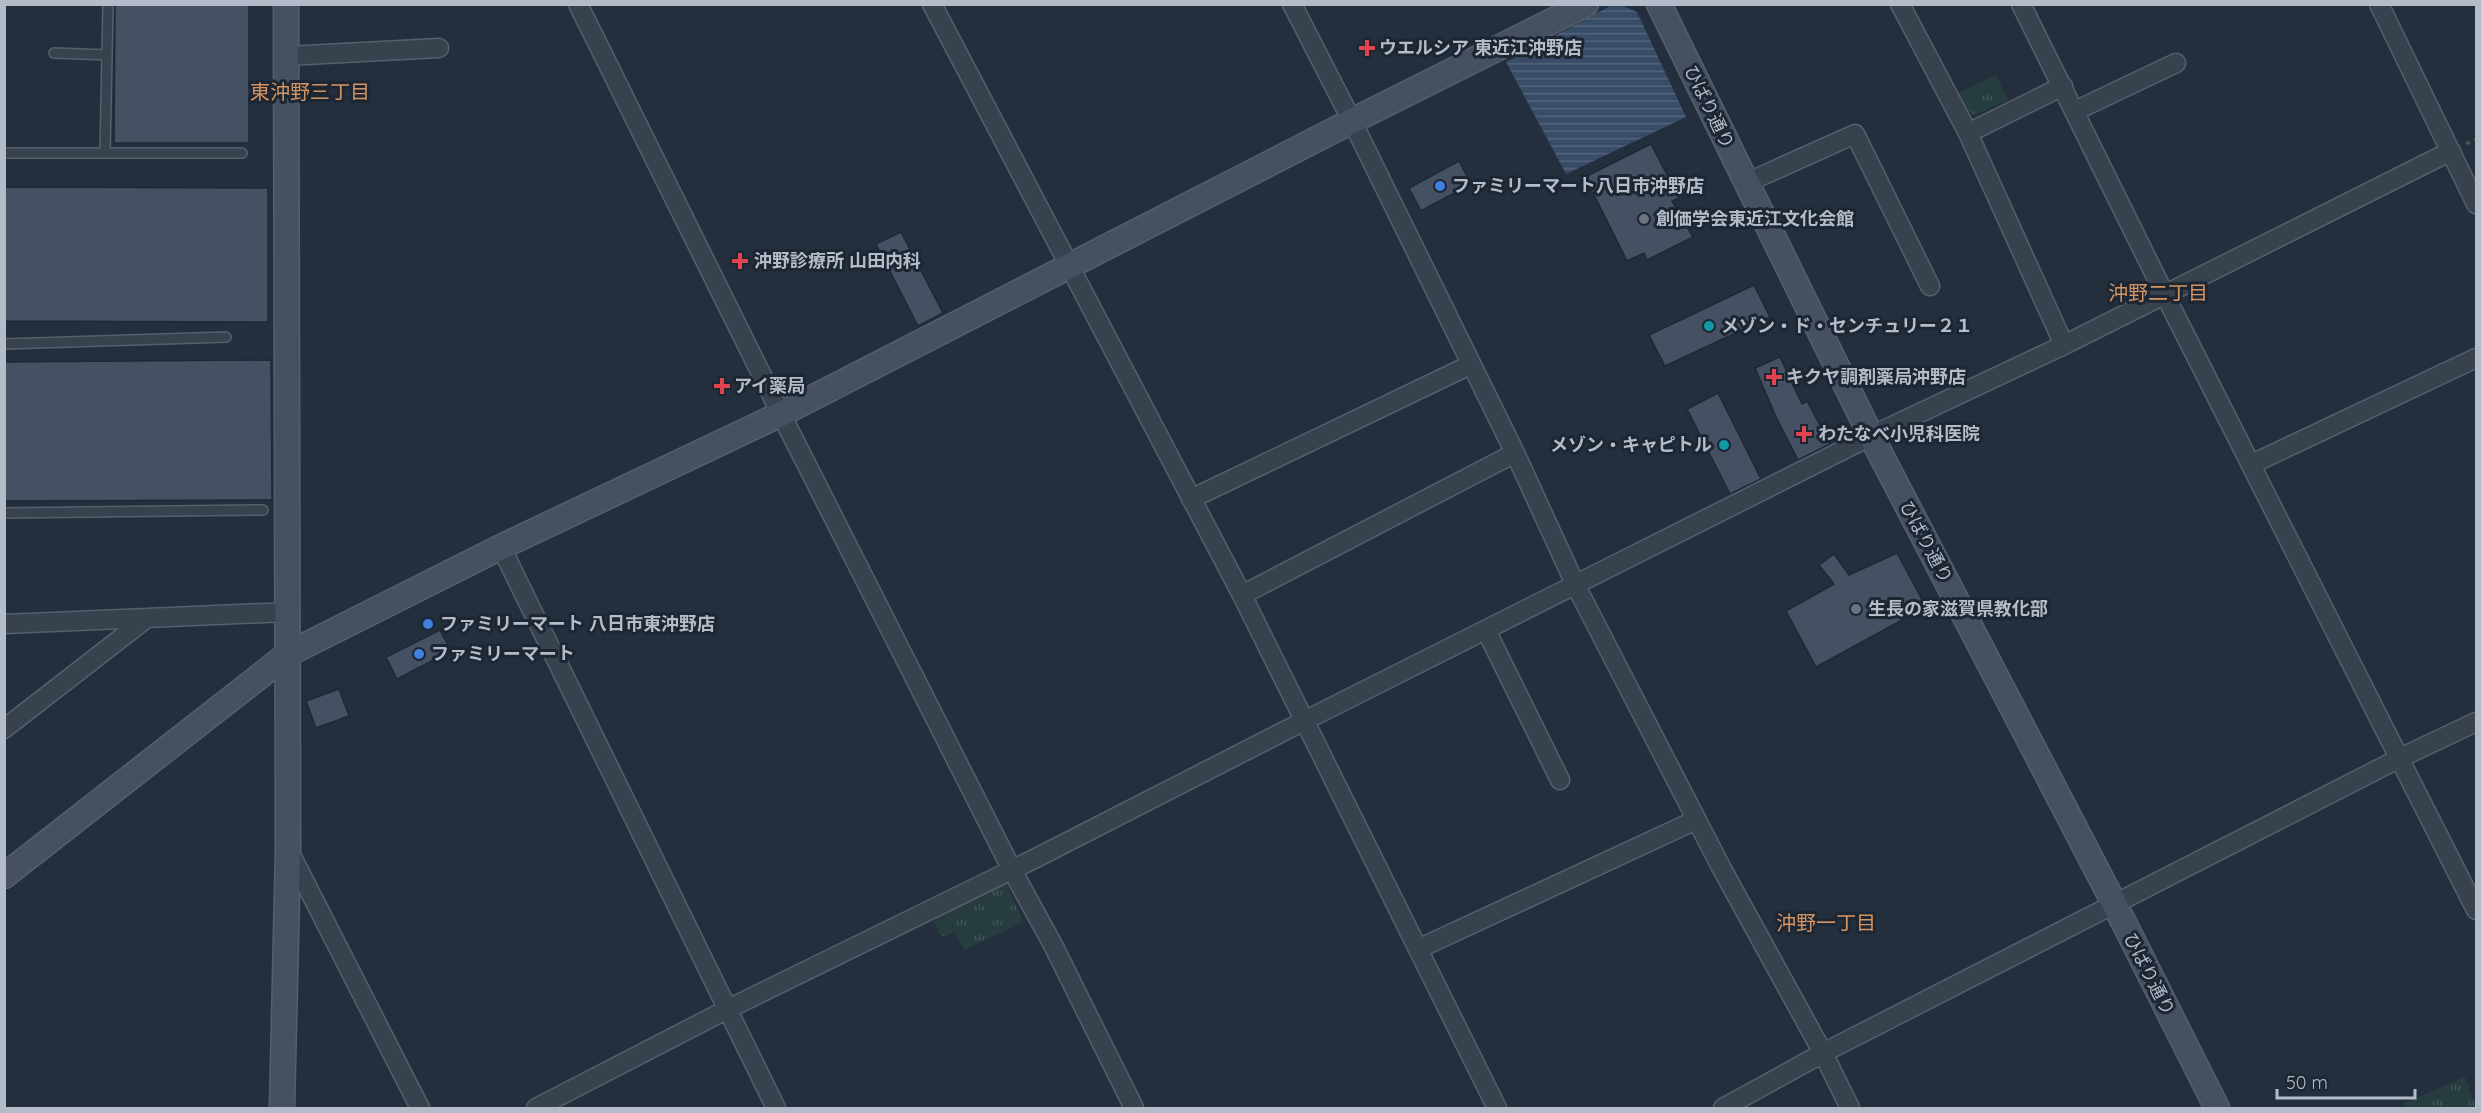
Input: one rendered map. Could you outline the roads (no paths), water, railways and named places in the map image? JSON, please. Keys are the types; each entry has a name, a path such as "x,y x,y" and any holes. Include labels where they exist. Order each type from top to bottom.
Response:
{"street":[{"path":"282,1108 288,850 286,4"},
{"path":"578,4 781,414 1134,1108"},
{"path":"932,4 1068,268 1242,595 1497,1108"},
{"path":"1292,4 1515,453 1576,586 1696,820 1823,1053 1850,1108"},
{"path":"4,876 288,654 501,547 781,414 1352,121 1586,4"},
{"name":"ひばり通り","path":"1659,4 1871,436 2115,905 2217,1108"},
{"path":"1900,4 1968,133 2064,345"},
{"path":"2021,4 2076,111 2164,293 2476,910"},
{"path":"2379,4 2476,204"},
{"path":"286,56 439,48"},
{"path":"2076,111 2176,63"},
{"path":"1968,133 2063,86"},
{"path":"1746,183 1855,134 1930,286"},
{"path":"536,1108 726,1010 1012,870 1871,436 2064,345 2164,293 2451,152"},
{"path":"2252,464 2476,358"},
{"path":"1191,499 1470,365"},
{"path":"1242,595 1515,453"},
{"path":"501,547 776,1108"},
{"path":"4,624 288,612"},
{"path":"4,729 13,714 147,618"},
{"path":"1486,630 1560,780"},
{"path":"1723,1108 1823,1053 2400,758 2476,722"},
{"path":"1418,949 1696,820"},
{"path":"288,850 420,1108"}],"lane":[{"path":"105,153 108,4"},
{"path":"54,53 107,55"},
{"path":"4,153 242,153"},
{"path":"4,344 226,337"},
{"path":"4,513 263,510"}],"water":[{"path":"1612,5 1620,5 1637,12 1686,117 1566,174 1506,62"}],"place":[{"name":"ウエルシア 東近江沖野店","path":"1367,48"},
{"name":"ファミリーマート八日市沖野店","path":"1440,186"},
{"name":"創価学会東近江文化会館","path":"1644,219"},
{"name":"沖野診療所 山田内科","path":"740,261"},
{"name":"メゾン・ド・センチュリー２１","path":"1709,326"},
{"name":"キクヤ調剤薬局沖野店","path":"1774,377"},
{"name":"アイ薬局","path":"722,386"},
{"name":"わたなべ小児科医院","path":"1804,434"},
{"name":"メゾン・キャピトル","path":"1724,445"},
{"name":"生長の家滋賀県教化部","path":"1856,609"},
{"name":"ファミリーマート 八日市東沖野店","path":"428,624"},
{"name":"ファミリーマート","path":"419,654"}],"district":[{"name":"東沖野三丁目","path":"310,92"},
{"name":"沖野二丁目","path":"2158,293"},
{"name":"沖野一丁目","path":"1826,923"}]}
